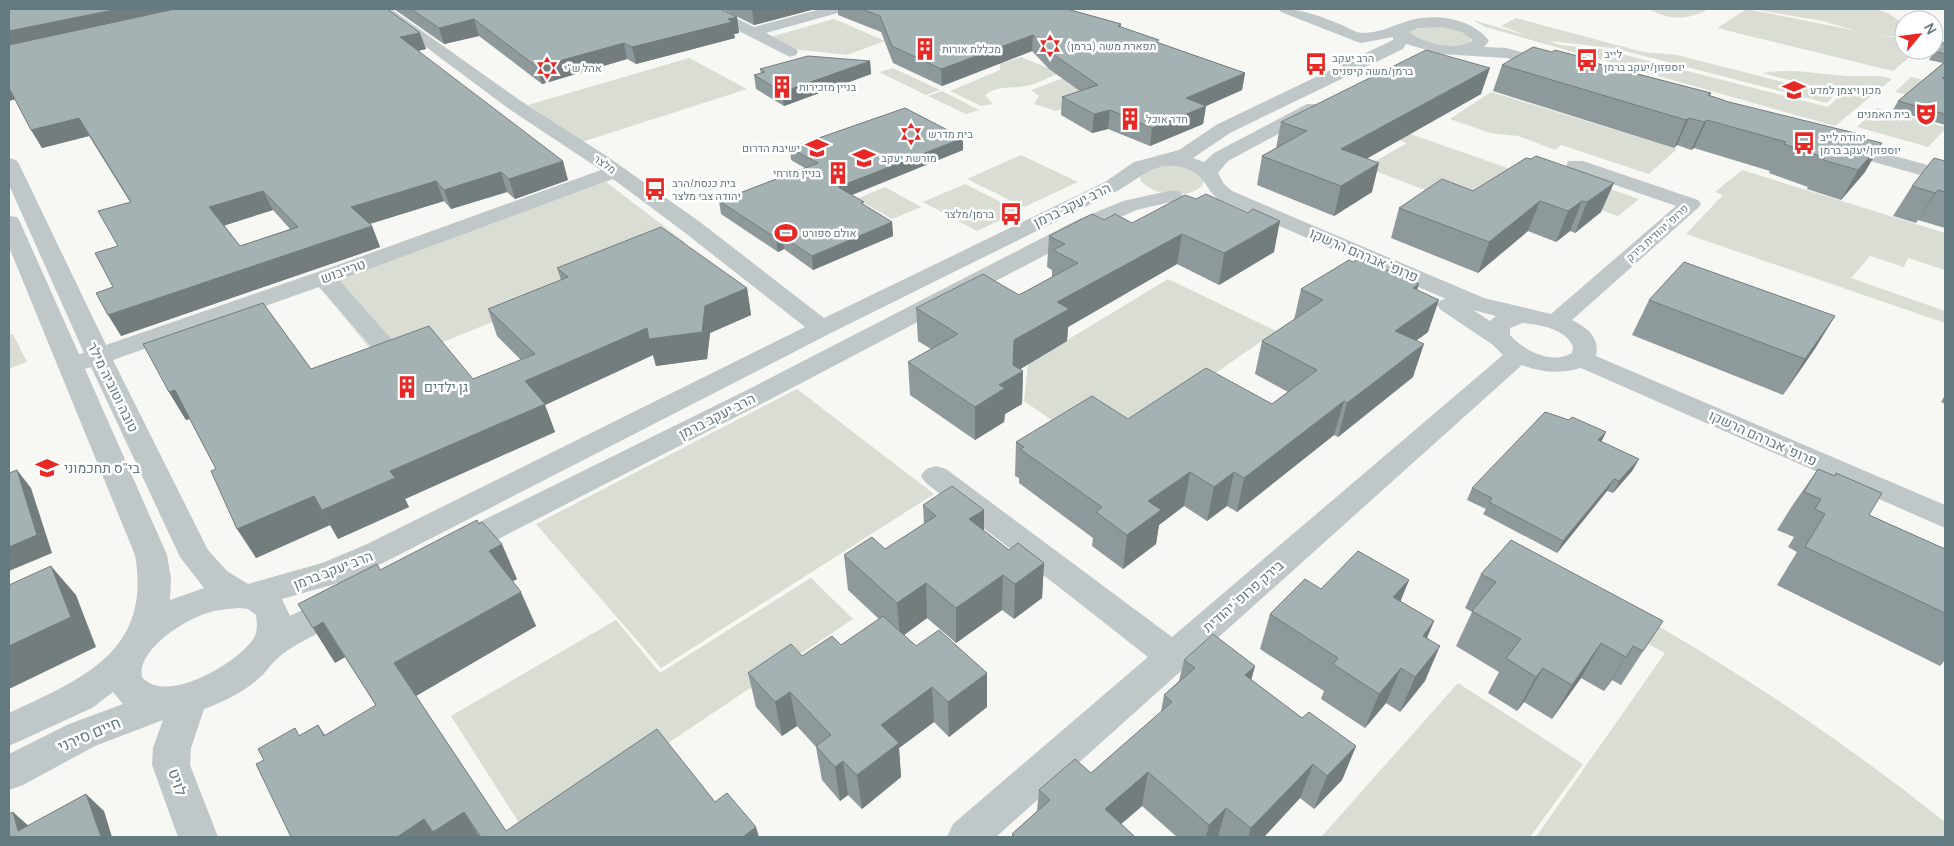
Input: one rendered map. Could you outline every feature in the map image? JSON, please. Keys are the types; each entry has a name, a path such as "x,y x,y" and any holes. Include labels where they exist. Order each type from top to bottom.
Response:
{"street":[{"name":"מלצר","path":"382,9 515,105 615,172 692,227 822,328"},
{"path":"707,9 790,52"},
{"path":"754,32 836,9"},
{"path":"1286,9 1361,38 1435,22 1456,26 1572,67"},
{"path":"1158,161 1186,154 1224,129 1397,46 1404,29 1421,13 1420,9"},
{"path":"1434,9 1456,26"},
{"path":"1404,29 1408,40 1420,45 1453,50 1506,53 1572,67"},
{"path":"1476,34 1481,39 1479,44 1453,50 1426,52 1412,61 1488,59 1572,67"},
{"path":"1135,171 1134,179 1142,187 1156,193 1193,190 1214,163 1229,152 1330,100"},
{"path":"1945,163 1824,136 1945,176"},
{"path":"1158,161 1187,163 1193,190"},
{"name":"הרב יעקב ברמן","path":"131,653 152,628 188,606 208,599 245,596 310,580 376,553 822,328 1112,186 1144,165 1158,161"},
{"name":"טובה וטוביה מילר","path":"9,164 98,356 196,557 216,580 245,596 264,602 272,610 275,621 273,634 265,648"},
{"name":"פרופ' יהודית בירק","path":"1556,322 1691,204 1576,165"},
{"name":"טרייבוש","path":"70,366 324,278 615,172"},
{"name":"הרב יעקב ברמן","path":"429,561 805,371 1085,225 1130,205 1193,190"},
{"name":"פרופ' אברהם הרשקו","path":"1193,190 1225,195 1476,304 1556,322"},
{"name":"פרופ' אברהם הרשקו","path":"1193,190 1216,204 1440,301 1470,318 1510,347"},
{"name":"טובה וטוביה מילר","path":"9,222 93,423 152,555 156,575 153,609 131,653"},
{"path":"324,278 384,346"},
{"path":"1524,316 1507,319 1500,323 1497,333 1510,347 1553,364 1566,364 1581,359 1586,353 1585,342 1574,332 1556,322"},
{"name":"בירק פרופ' יהודית","path":"968,837 1174,657 1510,347"},
{"name":"פרופ' אברהם הרשקו","path":"1581,359 1945,517"},
{"path":"936,476 1174,657"},
{"path":"265,648 314,618 367,591"},
{"name":"חיים סירני","path":"9,772 82,735 226,683 248,666 265,648"},
{"path":"131,653 123,676 126,685 133,693 143,699 181,699"},
{"path":"9,730 79,697 131,653"},
{"name":"לויט","path":"181,699 172,748 171,766 198,837"}],"shaded area":[{"path":"1649,9 1709,9 1701,13 1679,18 1664,16"},
{"path":"1747,9 1857,31 1823,21 1752,9 1876,9 1894,17 1894,36 1872,35 1894,37 1894,60 1906,60 1893,71 1717,28"},
{"path":"1516,18 1643,52 1677,55 1834,95 1827,103 1613,48 1549,41 1560,45 1602,49 1828,107 1841,94 1762,73 1794,71 1892,79 1835,126 1485,27 1473,20 1528,36 1501,26"},
{"path":"834,19 885,41 847,55 793,49 770,37"},
{"path":"1434,25 1462,30 1471,37 1471,41 1457,47 1440,46 1409,34 1411,28"},
{"path":"1021,57 1060,73 1030,85 990,92 985,95 993,104 981,106 950,91 1000,70 1000,64"},
{"path":"689,58 747,89 582,142 528,105"},
{"path":"893,68 940,90 926,95 879,72"},
{"path":"1072,75 1088,99 1056,111 1034,104 1039,96 1031,90"},
{"path":"1911,77 1945,85 1945,105 1895,92"},
{"path":"942,91 979,110 966,114 928,96"},
{"path":"1491,92 1677,149 1649,174 1561,145 1555,150 1518,136 1490,133 1450,119"},
{"path":"1333,107 1519,172 1534,163 1639,199 1618,216 1516,179 1464,215 1438,195 1365,167 1407,143 1322,112"},
{"path":"1877,108 1945,127 1945,129 1928,147 1857,127"},
{"path":"1021,155 1078,182 1024,207 967,179"},
{"path":"1173,165 1192,169 1204,180 1202,186 1180,195 1162,193 1141,181 1140,176 1149,168"},
{"path":"1742,170 1945,233 1945,270 1908,258 1904,267 1870,256 1851,278 1945,311 1945,323 1686,234 1723,195 1715,192"},
{"path":"606,182 686,243 384,366 319,286"},
{"path":"965,184 1019,211 977,231 923,202"},
{"path":"885,187 921,207 892,219 857,199"},
{"path":"1168,279 1276,331 1125,436 1063,428 1024,401 1028,364"},
{"path":"13,334 27,362 9,369 9,335"},
{"path":"797,389 934,494 661,668 536,524"},
{"path":"811,578 853,619 528,837 451,716 616,620 660,673"},
{"path":"1653,623 1766,692 1839,742 1945,822 1945,837 1536,837 1665,653 1641,640"},
{"path":"1458,683 1583,764 1530,837 1321,837"}],"building":[{"path":"9,9 118,9 9,31"},
{"path":"175,9 387,9 420,33 400,37 563,161 509,179 501,172 444,190 436,181 351,207 372,226 108,315 96,293 113,287 95,253 118,246 98,211 131,202 79,118 31,130 9,88 9,45","holes":["263,191 298,227 240,246 209,207"]},
{"path":"411,9 720,9 737,17 728,19 732,22 632,47 624,43 537,67 474,19 439,28"},
{"path":"862,9 1067,9 1121,24 1118,26 1159,40 1156,42 1245,73 1186,98 1206,106 1152,128 1110,110 1094,114 1062,97 1098,85 1050,52 1033,35 941,69 892,46 880,16"},
{"path":"1533,47 1552,52 1555,50 1593,60 1591,62 1711,93 1708,95 1729,102 1867,136 1865,139 1882,143 1858,170 1823,160 1825,158 1784,144 1786,142 1707,120 1704,122 1689,118 1686,120 1502,65"},
{"path":"1426,50 1490,68 1341,149 1379,163 1341,186 1262,156 1307,131 1281,122"},
{"path":"808,56 870,61 782,92 754,75 765,72 760,69"},
{"path":"1945,62 1945,77 1942,78 1945,79 1945,114 1898,101"},
{"path":"905,108 963,138 838,187 864,202 861,203 892,222 812,256 782,236 776,238 719,201 818,163 790,148"},
{"path":"1536,156 1614,183 1587,202 1582,201 1568,211 1540,201 1489,242 1399,208 1442,179 1473,191 1526,158 1531,159"},
{"path":"1934,158 1945,161 1945,192 1938,190 1935,193 1912,186"},
{"path":"1206,194 1248,213 1253,209 1280,221 1224,253 1182,234 1057,302 1069,309 1014,340 1013,365 1023,371 999,385 1005,388 975,407 908,362 958,334 916,308 983,274 1019,295 1078,263 1053,250 1065,244 1049,236 1092,214 1104,220 1115,214 1132,223 1185,195 1196,199"},
{"path":"661,227 747,288 705,306 702,332 649,339 647,328 525,381 545,404 390,471 395,478 322,510 314,496 237,529 211,471 216,469 175,390 169,392 143,344 263,303 311,369 429,326 473,379 535,354 488,309 568,277 557,268"},
{"path":"1360,258 1419,284 1413,288 1439,300 1395,331 1424,344 1347,403 1344,401 1244,478 1234,472 1214,487 1190,472 1148,501 1161,510 1127,535 1096,512 1102,507 1020,449 1024,447 1016,442 1092,396 1128,419 1206,368 1272,404 1317,370 1262,341 1323,300 1301,289 1349,260 1353,262"},
{"path":"1684,262 1835,316 1805,359 1649,300"},
{"path":"1545,412 1569,420 1572,417 1606,432 1598,440 1639,459 1619,481 1614,479 1563,541 1489,502 1492,498 1472,488"},
{"path":"1818,469 1835,476 1836,473 1882,493 1869,515 1945,549 1945,613 1805,547 1825,514 1815,509 1821,499 1804,492"},
{"path":"17,470 37,535 9,547 9,473"},
{"path":"952,486 984,510 969,519 1009,550 1018,543 1044,563 1015,584 1003,575 956,608 926,583 897,603 844,555 872,537 885,549 936,516 923,505"},
{"path":"477,520 479,524 482,522 502,544 489,551 521,592 394,663 506,831 657,729 715,802 727,793 756,827 743,837 481,837 464,812 433,832 424,819 397,837 291,837 256,764 264,760 258,749 295,728 299,736 318,725 324,736 376,705 323,622 313,628 298,604 377,564 380,570"},
{"path":"1511,540 1663,621 1643,651 1633,646 1626,657 1601,643 1572,685 1543,668 1536,677 1506,658 1521,639 1472,611 1496,582 1481,574"},
{"path":"1358,551 1409,580 1393,597 1434,621 1423,636 1440,646 1415,677 1401,668 1379,694 1333,664 1338,658 1270,614 1305,579 1321,589"},
{"path":"51,566 71,617 9,646 9,585"},
{"path":"883,616 916,646 939,630 987,673 948,702 932,687 881,725 899,743 857,775 843,761 835,767 816,746 831,735 790,692 775,702 748,673 791,644 802,656 832,636 841,645"},
{"path":"1213,634 1255,666 1245,675 1302,718 1309,712 1356,746 1327,776 1313,764 1251,828 1226,808 1209,825 1148,772 1105,809 1135,837 1015,837 1012,834 1050,800 1039,790 1075,759 1091,773 1172,702 1164,695 1195,668 1184,660"},
{"path":"86,794 101,837 9,837 9,814 13,812 18,831"}],"place":[{"name":"תפארת משה (ברמן)","path":"1050,46"},
{"name":"מכללת אורות","path":"925,49"},
{"name":"לייב יוספזון/יעקב ברמן","path":"1587,60"},
{"name":"הרב יעקב ברמן/משה קיפניס","path":"1316,64"},
{"name":"אהל ש\"י","path":"547,68"},
{"name":"בניין מזכירות","path":"782,87"},
{"name":"מכון ויצמן למדע","path":"1794,90"},
{"name":"בית האמנים","path":"1926,114"},
{"name":"חדר אוכל","path":"1130,119"},
{"name":"בית מדרש","path":"911,134"},
{"name":"יהודה לייב יוספזון/יעקב ברמן","path":"1804,143"},
{"name":"ישיבת הדרום","path":"817,148"},
{"name":"מורשת יעקב","path":"864,158"},
{"name":"בניין מזרחי","path":"838,173"},
{"name":"בית כנסת/הרב יהודה צבי מלצר","path":"655,189"},
{"name":"ברמן/מלצר","path":"1011,214"},
{"name":"אולם ספורט","path":"786,233"},
{"name":"גן ילדים","path":"407,387"},
{"name":"בי\"ס תחכמוני","path":"47,468"}]}
